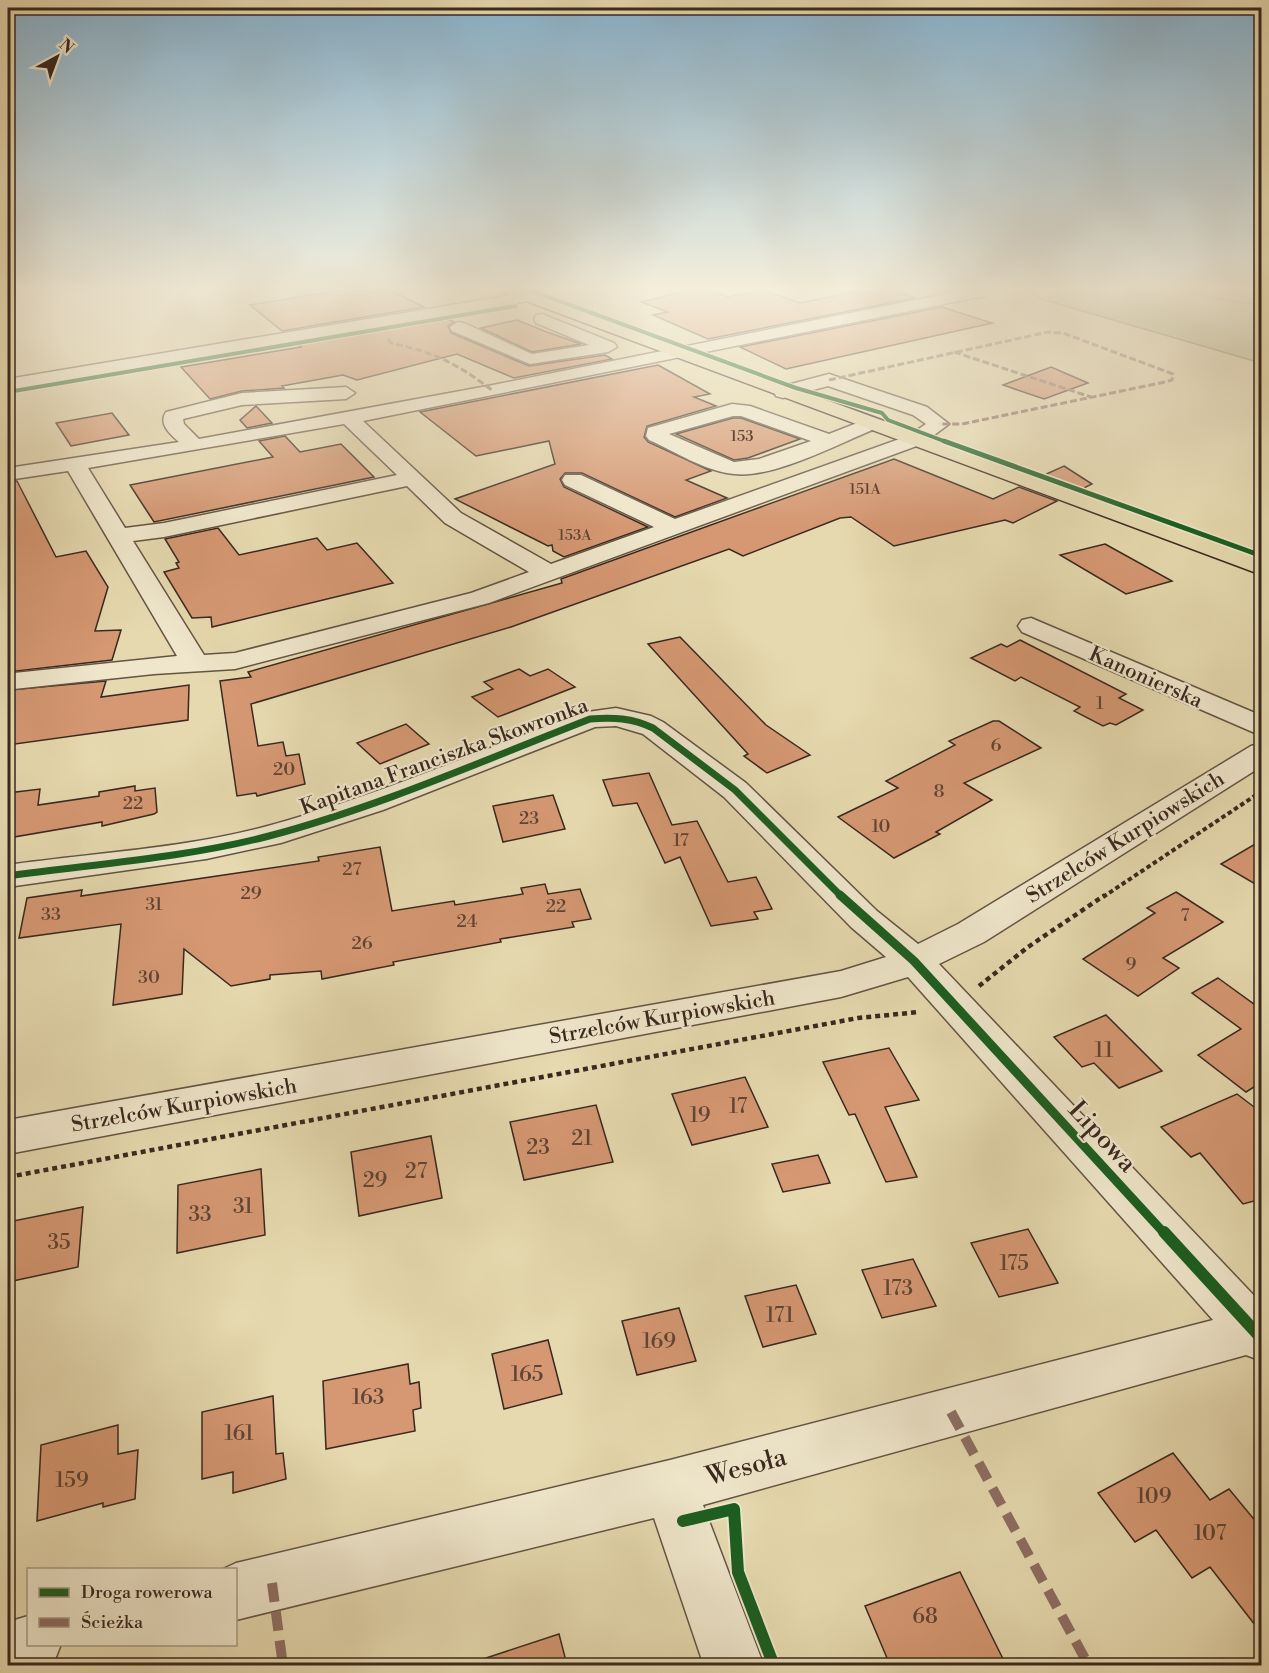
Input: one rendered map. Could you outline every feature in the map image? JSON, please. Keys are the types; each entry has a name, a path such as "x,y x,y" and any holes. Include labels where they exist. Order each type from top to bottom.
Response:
{"main road":[{"path":"720,369 1262,568"}],"street":[{"path":"8,385 103,369"},
{"path":"8,474 194,446 607,369"},
{"path":"14,681 235,660 480,598 915,440 939,424 920,411 829,380 783,392"},
{"path":"194,446 174,426 173,416 242,399 342,389 360,416 411,478 453,518 549,573"},
{"path":"827,440 743,410 732,410 655,432 656,436 733,468 748,469 827,440 870,424"},
{"path":"75,465 195,663"},
{"path":"117,536 164,530 411,478"},
{"path":"573,480 675,528"},
{"name":"Kanonierska","path":"1031,626 1262,727"},
{"name":"Kapitana Franciszka Skowronka","path":"8,876 206,849 269,836 372,803 590,719 616,717 641,722 652,728 735,790 856,911 914,961"},
{"name":"Strzelców Kurpiowskich","path":"8,1137 842,984 878,975 914,961 971,933 1262,752"},
{"name":"Lipowa","path":"914,961 1259,1333"},
{"name":"Wesoła","path":"237,1592 670,1486 1259,1333"},
{"path":"670,1486 734,1665"},
{"path":"8,1651 27,1645"}],"building":[{"path":"183,369 399,369 357,380 343,375 282,386 284,388 242,391 210,399"},
{"path":"493,369 560,369 514,378"},
{"path":"637,369 665,369 710,394 694,397 716,406 647,426 644,437 648,442 711,471 686,480 727,498 675,517 582,473 565,473 560,479 564,487 648,527 564,557 553,551 552,545 548,546 455,499 555,464 549,441 476,456 420,412"},
{"path":"1045,369 1056,369 1088,383 1044,399 1003,385"},
{"path":"256,406 272,423 247,428 240,420"},
{"path":"112,413 129,435 71,446 56,423"},
{"path":"733,418 741,418 800,439 748,458 734,460 676,434"},
{"path":"285,436 300,452 341,444 374,477 154,522 130,485 273,457 259,441"},
{"path":"894,459 993,499 1019,487 1057,501 1013,523 1005,520 894,546 851,517 840,518 743,556 729,549 511,627 251,704 258,746 283,742 286,756 299,754 305,784 257,796 256,793 237,796 220,681 251,677 248,672 562,583 561,579"},
{"path":"1064,466 1092,484 1080,490 1042,476"},
{"path":"17,481 56,557 86,551 108,587 95,631 121,630 112,660 8,672 8,482"},
{"path":"218,528 239,555 317,538 327,550 357,543 393,583 212,627 211,617 192,618 164,572 179,568 176,563 179,562 165,539"},
{"path":"1105,544 1172,581 1126,594 1060,555"},
{"path":"680,637 766,725 810,755 767,773 744,756 748,754 648,644"},
{"path":"1020,640 1126,694 1119,698 1143,710 1116,725 1110,723 1103,726 1074,711 1080,707 1021,677 1015,681 971,658 1001,644 1007,647"},
{"path":"519,669 530,676 548,669 575,687 498,717 472,697 493,689 484,682"},
{"path":"106,681 101,697 189,685 188,720 8,745 8,690"},
{"path":"993,721 999,721 1041,748 964,783 992,800 936,832 940,834 894,858 838,817 898,788 886,781 955,745 949,741"},
{"path":"406,724 429,744 380,764 357,743"},
{"path":"649,773 672,825 697,821 728,882 756,877 772,909 754,912 758,919 711,926 680,857 665,863 637,803 613,806 603,780"},
{"path":"135,786 135,791 155,788 157,812 102,826 102,822 8,838 8,793 40,789 38,805 99,796 99,792"},
{"path":"553,795 565,829 503,842 493,806"},
{"path":"1262,840 1262,888 1221,864"},
{"path":"380,847 392,911 454,901 455,905 523,894 521,888 545,884 548,894 580,889 591,919 572,922 574,927 500,939 501,942 393,962 394,965 322,979 321,971 270,975 270,979 231,986 184,949 182,994 113,1005 121,924 19,938 27,898 82,890 81,896 319,861 318,857"},
{"path":"1176,892 1223,922 1163,958 1179,968 1138,996 1083,959 1155,913 1147,908"},
{"path":"1218,978 1262,1010 1262,1082 1246,1092 1198,1055 1241,1029 1192,993"},
{"path":"1106,1015 1162,1071 1119,1088 1094,1063 1082,1067 1054,1037"},
{"path":"889,1048 919,1100 885,1107 917,1177 886,1182 855,1114 849,1115 823,1062"},
{"path":"745,1077 768,1127 692,1145 672,1094"},
{"path":"1237,1094 1262,1113 1262,1199 1243,1204 1200,1153 1191,1157 1161,1127"},
{"path":"596,1105 613,1162 524,1180 510,1122"},
{"path":"431,1136 442,1198 359,1216 351,1152"},
{"path":"818,1155 830,1183 783,1192 772,1164"},
{"path":"261,1169 265,1235 177,1253 178,1185"},
{"path":"83,1207 78,1267 8,1282 8,1222"},
{"path":"1028,1229 1058,1283 999,1297 971,1243"},
{"path":"913,1259 936,1306 882,1318 862,1270"},
{"path":"796,1285 816,1334 763,1347 745,1296"},
{"path":"679,1308 696,1361 637,1375 622,1321"},
{"path":"548,1340 562,1394 504,1409 492,1354"},
{"path":"408,1364 410,1384 419,1382 421,1408 413,1410 415,1431 326,1449 323,1381"},
{"path":"273,1396 276,1454 283,1453 286,1479 233,1493 233,1472 202,1479 202,1412"},
{"path":"118,1425 118,1454 138,1450 135,1499 103,1507 103,1503 37,1521 41,1445"},
{"path":"1173,1453 1210,1500 1229,1489 1262,1529 1262,1634 1210,1567 1192,1578 1156,1530 1135,1542 1098,1493"},
{"path":"960,1572 1006,1665 890,1665 865,1606"},
{"path":"559,1634 567,1665 478,1665 477,1661"}],"marked path":[{"path":"465,369 493,391"},
{"path":"829,380 879,369"},
{"path":"1006,369 1091,397"},
{"path":"939,424 962,424 1172,380 1173,374 1160,369"},
{"path":"951,1412 1089,1666"},
{"path":"272,1583 283,1666"}],"cycle path":[{"path":"8,392 143,369"},
{"path":"744,369 796,388 882,413 888,420 925,434 1262,556"},
{"path":"8,876 206,849 269,836 372,803 590,719 616,717 641,722 653,728 735,790 864,919 914,961 1262,1339"},
{"path":"683,1521 734,1509 738,1572 774,1666"}]}
